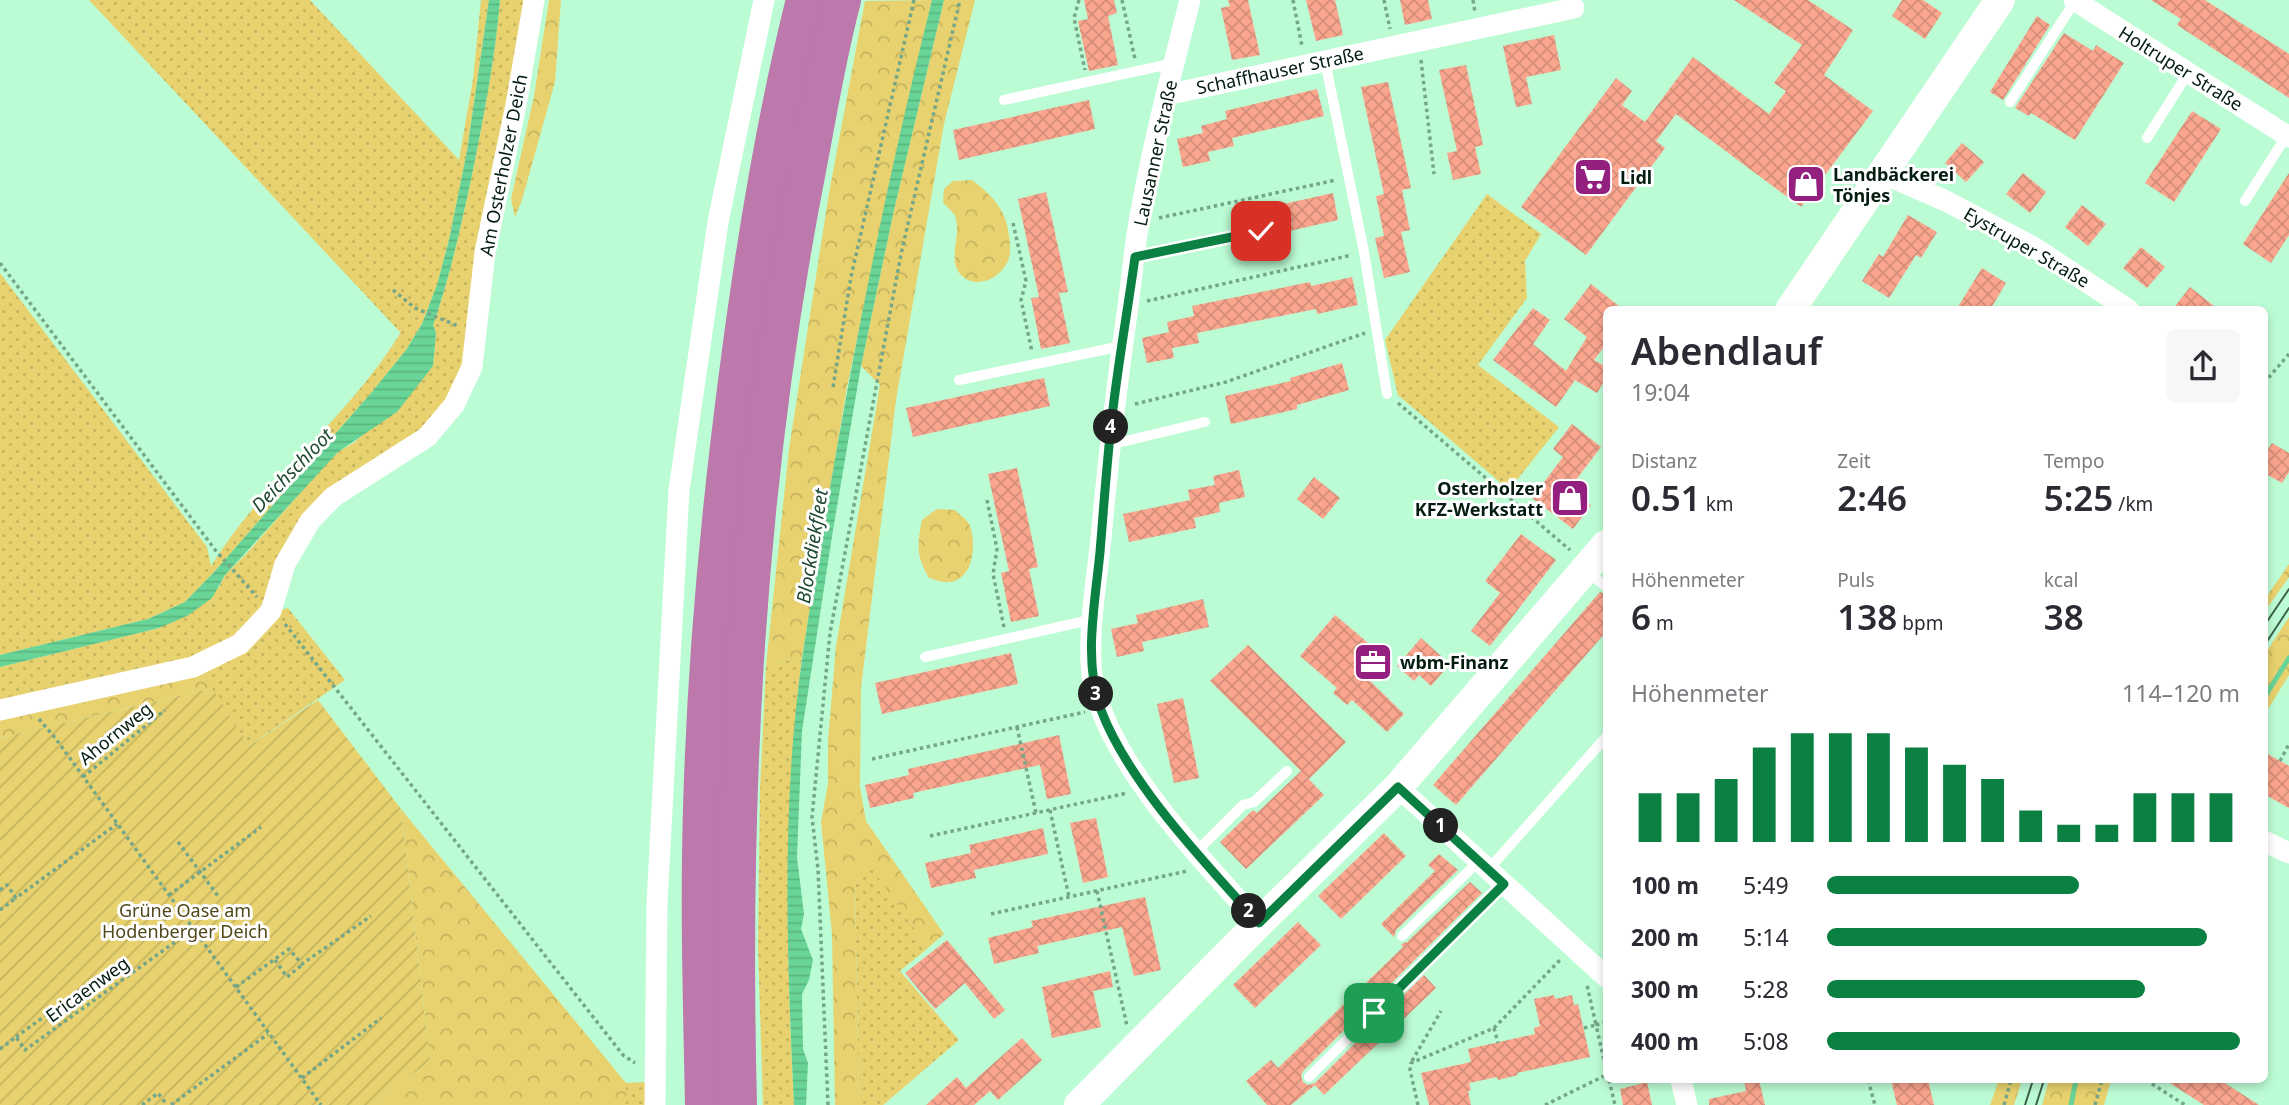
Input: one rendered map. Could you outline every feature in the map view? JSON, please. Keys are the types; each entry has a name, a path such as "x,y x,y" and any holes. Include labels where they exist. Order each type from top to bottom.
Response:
{"highway":[{"path":"704,1105 702,810 708,661 720,510 752,263 805,0"},
{"path":"738,1105 735,968 737,812 744,661 769,390 787,270 842,0"}],"street":[{"name":"Am Osterholzer Deich","path":"271,611 285,564 310,522 333,497 427,437 454,405 472,367 485,252 516,105 534,0"},
{"path":"655,1105 657,902 679,490 718,222 764,0"},
{"name":"Lausanner Straße","path":"1190,0 1166,95 1139,223 1109,445 1092,667 1094,688 1110,732 1146,789 1202,859 1259,923"},
{"path":"1797,305 2000,0"},
{"name":"Holtruper Straße","path":"2074,0 2288,136"},
{"name":"Schaffhauser Straße","path":"1166,95 1574,8"},
{"name":"Eystruper Straße","path":"1884,174 1946,201 2035,248 2123,306"},
{"path":"1090,1101 1132,1051 1398,787 1597,566"},
{"path":"0,710 193,667 240,645 271,611"},
{"path":"1398,787 1603,974"},
{"path":"2268,843 2289,853"},
{"path":"1682,1083 1687,1105"}],"lane":[{"path":"2010,102 2074,0"},
{"path":"1004,100 1174,63"},
{"path":"1316,63 1349,178 1387,394"},
{"path":"2147,138 2188,73"},
{"path":"2245,201 2288,136"},
{"path":"1135,257 1261,231"},
{"path":"959,380 1122,346"},
{"path":"1109,445 1205,422"},
{"path":"925,657 1094,619"},
{"path":"1309,1077 1603,740"},
{"path":"1202,859 1243,805 1254,802 1287,771"},
{"path":"1402,936 1490,872"}],"path":[{"path":"833,387 851,277 914,0"},
{"path":"828,1105 818,869 812,817 830,632 901,254 960,0"},
{"path":"1079,0 1074,18 1087,82"},
{"path":"1122,0 1138,71"},
{"path":"1293,0 1316,63"},
{"path":"1384,0 1394,46"},
{"path":"1418,41 1434,174"},
{"path":"1139,223 1349,178"},
{"path":"1013,223 1026,281 1021,300 1034,365"},
{"path":"1128,305 1364,252"},
{"path":"0,263 216,551 242,581"},
{"path":"393,290 415,308 451,324"},
{"path":"1113,410 1227,382 1376,329"},
{"path":"2268,378 2289,354"},
{"path":"1387,394 1570,550 1597,566"},
{"path":"987,500 998,549 993,574 1006,639"},
{"path":"271,611 288,628 623,1055 655,1076"},
{"path":"872,759 1100,709"},
{"name":"Ahornweg","path":"83,777 165,710"},
{"path":"1017,727 1036,813"},
{"path":"56,739 321,1105"},
{"path":"2280,761 2289,744"},
{"path":"930,836 1146,789"},
{"path":"1050,810 1069,897"},
{"path":"0,910 117,824"},
{"path":"169,895 261,827"},
{"path":"178,842 218,895"},
{"path":"991,914 1097,891 1202,859"},
{"path":"0,890 7,885 16,898"},
{"path":"1097,891 1132,1051"},
{"path":"275,960 287,977 371,916"},
{"name":"Ericaenweg","path":"16,1037 26,1050 193,929"},
{"path":"236,987 289,949 302,964"},
{"path":"1411,1063 1494,1028 1576,950 1603,1056"},
{"path":"0,1049 82,989 92,1002"},
{"path":"1418,1105 1410,1070 1411,1063 1441,1011"},
{"path":"302,1078 381,1018"},
{"path":"1584,1028 1603,1023"},
{"path":"1494,1028 1498,1043"},
{"path":"142,1105 158,1093 169,1105 269,1033"},
{"path":"1545,1105 1603,1080"},
{"path":"1609,1083 1615,1104 1622,1102"},
{"path":"1869,1083 1875,1105"},
{"path":"2004,1105 2010,1083"},
{"path":"2095,1105 2101,1083"},
{"path":"2151,1083 2185,1105"}],"green space":[{"path":"89,0 310,0 459,160 473,79 481,0 489,0 467,151 449,240 437,285 422,324 406,350 372,392 185,602 148,619 0,655 0,273 207,547 211,566 261,499 372,374 400,332"},
{"path":"500,0 526,0 468,350 457,384 438,416 414,436 349,478 268,592 259,611 225,645 194,660 0,703 0,667 159,628 219,587 225,575 338,452 355,442 433,366 436,333 433,325 450,271 471,180 492,68"},
{"path":"549,0 561,0 555,82 515,217 511,199 534,96"},
{"path":"932,0 898,144 847,387 802,657 766,666 789,449 829,193 865,1"},
{"path":"944,0 975,0 944,124 896,400 861,688 860,787 866,821 944,934 928,948 868,863 855,884 859,1105 835,1105 832,934 821,822 828,783 828,741 836,646 880,385 861,366 894,210"},
{"path":"972,180 1001,210 1007,224 1010,244 1008,260 999,273 985,281 977,282 962,276 957,269 957,221 943,202 944,189 953,181"},
{"path":"1487,194 1541,234 1525,261 1527,298 1478,365 1559,427 1509,490 1398,395 1385,340"},
{"path":"937,509 955,510 968,522 972,534 971,562 962,577 954,581 943,582 929,578 920,556 922,520"},
{"path":"2289,564 2289,577 2268,607 2268,595"},
{"path":"288,608 345,680 249,746 201,673 281,610"},
{"path":"2289,617 2289,675 2268,709 2268,649"},
{"path":"802,657 792,768 788,881 794,1105 763,1105 758,947 760,789 766,666"},
{"path":"201,673 212,688 0,738 0,718"},
{"name":"Grüne Oase am Hodenberger Deich","path":"212,688 249,746 318,700 401,809 430,1061 379,1099 378,1105 0,1105 0,738"},
{"path":"401,809 626,1083 626,1105 378,1105 379,1099 430,1061"},
{"path":"868,862 928,948 900,971 959,1040 883,1105 859,1105 855,884"},
{"path":"646,1082 646,1105 626,1105 626,1083"},
{"path":"1998,1083 2021,1083 2014,1105 1990,1105"},
{"path":"2048,1083 2110,1083 2104,1105 2042,1105"}],"shaded area":[{"path":"489,0 500,0 492,68 463,217 433,325 436,333 433,366 397,412 338,452 225,575 212,598 187,616 159,628 0,667 0,655 148,619 185,602 372,392 406,350 422,324 437,285 449,240 467,151"},
{"path":"932,0 944,0 894,210 861,366 802,731 797,857 804,914 801,929 813,960 809,980 802,994 803,1049 808,1063 806,1105 794,1105 788,964 788,869 791,775 800,676 860,322 901,129"}],"building":[{"path":"1084,0 1114,0 1117,13 1108,16 1118,65 1089,71 1078,21 1088,19"},
{"path":"1228,0 1248,0 1260,55 1232,60 1221,8 1230,6"},
{"path":"1306,0 1335,0 1343,35 1316,41"},
{"path":"1400,0 1428,0 1432,19 1405,25"},
{"path":"1734,0 1808,0 1853,30 1824,75 1873,111 1801,207 1676,114 1656,141 1665,148 1586,255 1521,207 1616,78 1632,91 1622,105 1645,122 1693,57 1769,114 1786,91 1774,83 1802,45"},
{"path":"1902,0 1923,0 1942,13 1925,39 1892,16"},
{"path":"2151,0 2205,0 2289,54 2289,98 2177,25 2181,19"},
{"path":"2037,16 2050,25 2003,100 1990,92"},
{"path":"2064,33 2093,51 2096,45 2124,63 2075,140 2031,113 2029,116 2015,108"},
{"path":"1554,35 1561,70 1526,77 1532,104 1516,107 1503,46"},
{"path":"1466,65 1483,145 1475,147 1481,174 1453,180 1447,153 1457,151 1439,70"},
{"path":"1388,82 1411,188 1402,190 1410,230 1401,232 1410,272 1384,278 1375,238 1384,236 1376,196 1384,194 1361,87"},
{"path":"1317,89 1324,116 1232,138 1234,146 1208,152 1210,161 1183,167 1177,139 1203,133 1201,126 1227,119 1225,111"},
{"path":"1089,100 1095,129 959,160 953,130"},
{"path":"2192,111 2221,129 2174,202 2145,183"},
{"path":"1962,143 1984,162 1966,182 1945,163"},
{"path":"2023,173 2046,192 2030,213 2006,194"},
{"path":"2289,173 2289,235 2271,263 2243,244"},
{"path":"1046,192 1068,292 1059,293 1070,343 1041,349 1031,298 1039,297 1018,199"},
{"path":"1333,193 1338,220 1272,235 1266,208"},
{"path":"2082,205 2106,224 2088,246 2065,227"},
{"path":"1908,215 1937,232 1921,258 1916,255 1889,298 1862,281 1879,254 1883,257"},
{"path":"2141,247 2165,267 2147,288 2123,268"},
{"path":"1982,268 2006,283 1992,306 1958,306"},
{"path":"1352,277 1358,305 1317,314 1316,309 1197,333 1199,343 1172,348 1174,358 1147,363 1142,338 1169,332 1167,322 1194,316 1192,306 1310,282 1311,286"},
{"path":"1591,284 1619,306 1603,306 1603,348 1594,360 1603,365 1603,383 1597,393 1575,380 1556,407 1493,360 1533,308 1550,320 1533,344 1566,371 1587,337 1564,319"},
{"path":"2190,287 2214,306 2175,306"},
{"path":"1342,363 1349,390 1297,405 1297,409 1231,424 1225,396 1291,381 1290,378"},
{"path":"1044,378 1050,406 913,437 906,408"},
{"path":"1572,424 1601,447 1569,489 1591,505 1573,529 1532,498 1563,457 1553,449"},
{"path":"2272,443 2289,453 2289,472 2282,483 2268,475 2268,449"},
{"path":"1017,468 1038,567 1029,569 1039,616 1011,622 1001,573 1009,571 988,474"},
{"path":"1239,470 1245,497 1219,503 1220,512 1194,518 1196,528 1129,542 1123,514 1190,500 1188,490 1215,485 1213,476"},
{"path":"1314,477 1340,498 1323,519 1297,499"},
{"path":"1521,534 1556,560 1490,646 1471,631 1500,593 1485,581"},
{"path":"1600,592 1603,594 1603,635 1456,805 1433,785"},
{"path":"1203,599 1209,627 1142,642 1144,651 1117,657 1111,629 1138,623 1136,615"},
{"path":"1335,615 1387,659 1369,680 1404,714 1387,732 1352,700 1347,705 1333,693 1337,688 1300,656"},
{"path":"1421,638 1450,664 1431,686 1419,675 1414,681 1397,666"},
{"path":"1248,645 1346,742 1309,779 1302,772 1324,795 1246,869 1220,842 1253,810 1257,813 1301,771 1210,681"},
{"path":"1011,653 1018,684 882,714 875,683"},
{"path":"1183,698 1199,778 1174,783 1157,704"},
{"path":"1059,735 1071,794 1047,799 1040,765 913,793 914,798 870,808 865,785 909,775 908,769"},
{"path":"2268,754 2289,766 2289,808 2268,796"},
{"path":"1096,818 1108,877 1083,883 1070,823"},
{"path":"1043,828 1048,854 974,870 976,878 931,888 925,863 971,853 969,845"},
{"path":"1384,833 1406,856 1341,919 1318,896"},
{"path":"1439,854 1458,870 1396,930 1394,937 1381,924 1435,871 1428,865"},
{"path":"1470,882 1482,893 1303,1071 1303,1082 1308,1085 1315,1083 1424,975 1436,988 1324,1095 1315,1085 1291,1105 1267,1105 1246,1081 1271,1060 1278,1068 1403,947 1401,944 1407,942"},
{"path":"1145,897 1161,970 1134,976 1122,927 1037,946 1039,953 994,964 988,938 1033,927 1031,921"},
{"path":"1298,922 1321,945 1255,1008 1233,985"},
{"path":"947,940 1005,1010 994,1019 965,983 935,1009 905,973"},
{"path":"1110,971 1113,987 1093,991 1101,1027 1052,1038 1042,987"},
{"path":"1554,995 1555,999 1572,995 1574,1005 1578,1004 1590,1057 1517,1073 1518,1075 1498,1080 1497,1077 1469,1083 1471,1105 1429,1105 1421,1073 1471,1062 1468,1049 1535,1034 1534,1028 1540,1026 1534,999"},
{"path":"1022,1038 1042,1060 998,1100 990,1091 974,1105 926,1105 957,1077 966,1088"},
{"path":"1647,1083 1652,1105 1623,1105 1620,1089"},
{"path":"1745,1083 1760,1083 1765,1105 1709,1105 1709,1099 1746,1091"},
{"path":"1892,1083 1929,1083 1934,1105 1897,1105"},
{"path":"2170,1083 2225,1083 2259,1105 2204,1105"}],"waterway":[{"path":"2268,692 2289,658"},
{"path":"2071,1105 2075,1083"}],"tram line":[{"path":"2268,620 2289,589"},
{"path":"2268,640 2289,608"},
{"path":"2025,1105 2032,1083"},
{"path":"2036,1105 2043,1083"}],"place":[{"name":"Lidl","path":"1593,177"},
{"name":"Landbäckerei Tönjes","path":"1806,184"},
{"name":"Osterholzer KFZ-Werkstatt","path":"1570,498"},
{"name":"wbm-Finanz","path":"1373,662"}],"route":[{"path":"1261,231 1135,257 1109,445 1093,625 1094,688 1110,732 1146,789 1208,866 1259,923 1398,787 1504,884 1374,1013"}],"water label":[{"name":"Deichschloot","path":"292,470"},
{"name":"Blockdiekfleet","path":"812,546"}]}
